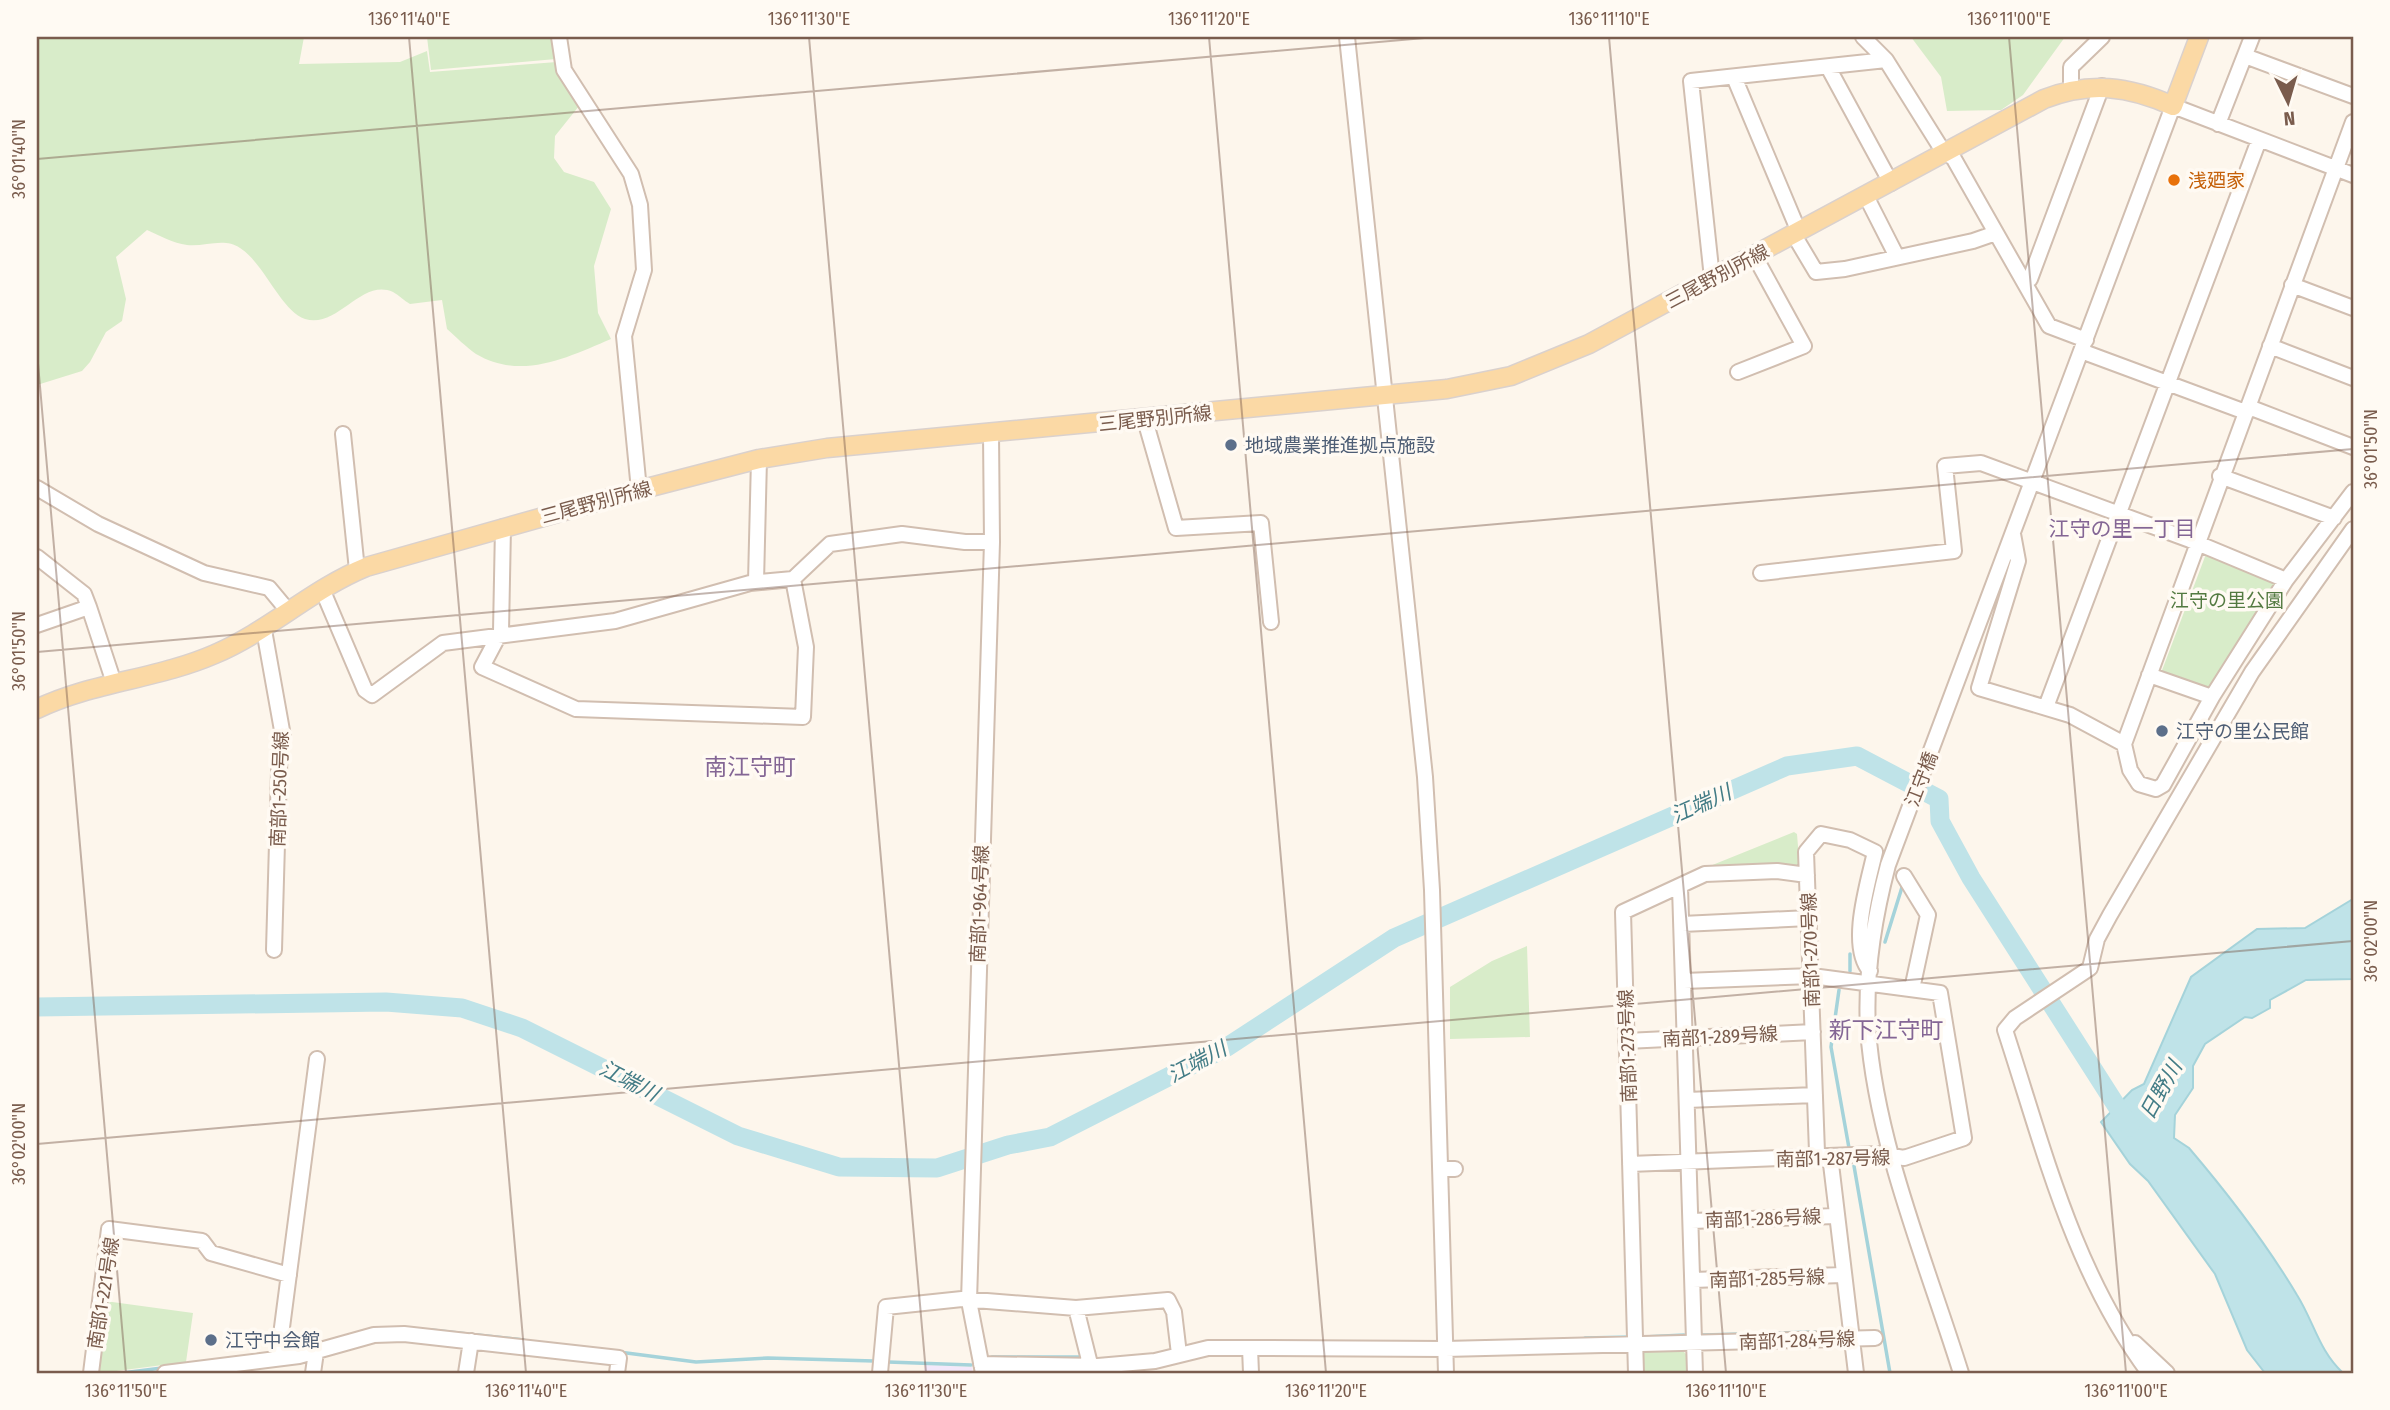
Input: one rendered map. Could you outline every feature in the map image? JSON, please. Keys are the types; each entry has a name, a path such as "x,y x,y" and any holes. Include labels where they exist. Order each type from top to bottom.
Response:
{"main road":[{"path":"2173,106 2199,37"},
{"name":"三尾野別所線","path":"37,709 114,683 210,656 264,630 322,589 357,570 503,527 759,459 827,448 1144,420 1483,384 1534,368 1578,349 1948,153 2030,106 2071,89 2102,86 2144,93 2173,106"}],"street":[{"path":"559,37 564,71 631,174 640,205 644,270 624,336 639,490"},
{"path":"1347,37 1425,777 1448,1169 1446,1373"},
{"path":"1863,37 1886,60 1941,148 1954,159 2049,326 2083,346 2169,383 2240,410 2254,409 2353,447"},
{"path":"2071,89 2071,67 2102,37"},
{"path":"2218,124 2252,37"},
{"path":"2245,56 2353,96"},
{"path":"1712,278 1691,80 1886,60"},
{"path":"1828,67 1891,183"},
{"path":"1734,77 1796,234 1816,272 1845,269 1973,241 1996,233"},
{"path":"2024,282 2030,279 2102,86"},
{"path":"2173,106 2353,175"},
{"name":"江守橋","path":"1869,977 1875,915 1888,865 2173,106"},
{"path":"2353,122 2220,475 2124,744 2130,770 2139,784 2156,789 2163,785 2211,697 2286,580 2353,492"},
{"path":"2046,707 2259,139"},
{"path":"1866,196 1897,257"},
{"path":"1738,372 1804,346 1754,255"},
{"path":"2292,285 2353,308"},
{"path":"2270,346 2353,377"},
{"path":"1144,420 1176,528 1261,523 1271,622"},
{"path":"344,434 357,570"},
{"name":"南部1-964号線","path":"982,1369 969,1301 992,541 991,434"},
{"path":"756,582 759,459"},
{"path":"1760,573 1954,551 1945,466 1981,463 2286,580"},
{"path":"2220,475 2334,518"},
{"path":"37,488 98,524 204,573 268,588 289,612"},
{"path":"503,527 500,635 482,667 576,709 803,717 806,647 793,579"},
{"path":"2148,1373 2123,1339 2116,1322 2099,1296 2069,1230 2005,1030 2015,1018 2090,968 2103,927 2233,702 2353,528"},
{"path":"2012,532 2018,561 1979,688 2070,715 2124,744"},
{"path":"322,589 365,690 372,695 443,643 615,621 756,582 793,579 830,544 902,534 965,542 992,541"},
{"path":"37,557 84,594 114,683"},
{"path":"37,625 89,607"},
{"name":"南部1-250号線","path":"264,630 283,736 280,737 274,950"},
{"path":"2149,675 2211,697"},
{"name":"南部1-270号線","path":"1856,1373 1842,1275 1831,1164 1817,1152 1806,852 1821,834 1850,840 1875,852 1859,940 1861,961 1869,977"},
{"name":"南部1-273号線","path":"1636,1373 1623,912 1706,873 1777,871 1807,875"},
{"path":"1904,876 1927,915 1912,989"},
{"path":"1680,887 1695,1373"},
{"path":"1682,924 1809,918"},
{"name":"南部1-287号線","path":"1630,1164 1880,1154 1904,1158 1964,1138 1940,993 1912,989 1869,977 1812,976 1684,981"},
{"path":"1869,977 1872,1069 1892,1157 1961,1373"},
{"name":"南部1-289号線","path":"1626,1041 1813,1032"},
{"path":"278,1358 317,1059"},
{"path":"1687,1100 1815,1095"},
{"name":"南部1-286号線","path":"1691,1221 1835,1216"},
{"name":"南部1-221号線","path":"91,1373 109,1229 202,1241 211,1253 289,1275"},
{"name":"南部1-285号線","path":"1693,1280 1842,1275"},
{"path":"880,1373 886,1307 969,1301 1076,1308 1168,1300 1174,1312 1179,1354"},
{"path":"1076,1308 1095,1368"},
{"path":"2116,1322 2167,1373"},
{"path":"165,1373 316,1352 374,1335 404,1334 619,1358 617,1373"},
{"name":"南部1-284号線","path":"982,1369 1095,1368 1155,1361 1209,1348 1446,1349 1875,1338"},
{"path":"467,1373 471,1340"},
{"path":"1250,1348 1251,1373"},
{"path":"313,1373 316,1352"}],"shaded area":[{"path":"925,1365 972,1367 973,1373 924,1373"}],"green space":[{"path":"37,37 304,37 299,64 400,62 427,51 430,72 557,62 579,106 555,136 554,158 564,172 594,182 611,209 594,266 598,313 611,339 562,359 528,366 510,366 476,354 447,329 442,300 410,304 393,292 381,290 360,297 328,317 305,319 288,307 257,264 240,248 228,243 182,244 147,230 116,257 126,299 122,321 106,332 82,371 37,385"},
{"path":"427,37 555,37 556,59 431,70"},
{"path":"1911,37 2065,37 2023,95 2001,110 1947,111 1941,77"},
{"name":"江守の里公園","path":"2206,554 2277,581 2277,586 2212,690 2161,673"},
{"path":"1794,832 1797,834 1800,871 1705,868"},
{"path":"1527,946 1530,1037 1450,1039 1450,987 1492,961"},
{"path":"105,1301 193,1313 186,1362 101,1373 96,1369"},
{"path":"1682,1350 1688,1356 1688,1373 1641,1373 1640,1357 1644,1352"}],"water":[{"name":"日野川","path":"2353,899 2353,979 2306,980 2270,1000 2270,1008 2252,1018 2245,1017 2205,1044 2193,1066 2193,1088 2175,1115 2174,1138 2189,1148 2260,1238 2303,1305 2322,1346 2343,1373 2265,1373 2247,1350 2215,1274 2148,1181 2130,1164 2101,1122 2132,1090 2144,1084 2191,977 2257,929 2305,928"}],"waterway":[{"name":"江端川","path":"37,1007 386,1002 462,1008 522,1028 738,1136 839,1167 937,1168 1008,1145 1050,1137 1227,1047 1394,938 1787,766 1857,756 1939,799 1940,821 1971,878 2130,1127"},
{"path":"1885,942 1903,884"},
{"path":"1850,954 1850,971"},
{"path":"1839,990 1831,1047 1849,1148"},
{"path":"1854,1166 1890,1373"},
{"path":"431,1330 524,1340"},
{"path":"1703,1335 1815,1332"},
{"path":"1644,1337 1684,1335"},
{"path":"1585,1338 1630,1337"},
{"path":"1254,1342 1438,1342"},
{"path":"619,1352 696,1362 768,1358 874,1361"},
{"path":"992,1357 1081,1357"},
{"path":"888,1362 971,1365"},
{"path":"122,1373 162,1368"}],"place":[{"name":"浅廼家","path":"2174,180"},
{"name":"地域農業推進拠点施設","path":"1231,445"},
{"name":"江守の里公民館","path":"2162,731"},
{"name":"江守中会館","path":"211,1340"}],"district":[{"name":"江守の里一丁目","path":"2122,529"},
{"name":"南江守町","path":"750,767"},
{"name":"新下江守町","path":"1886,1030"}]}
